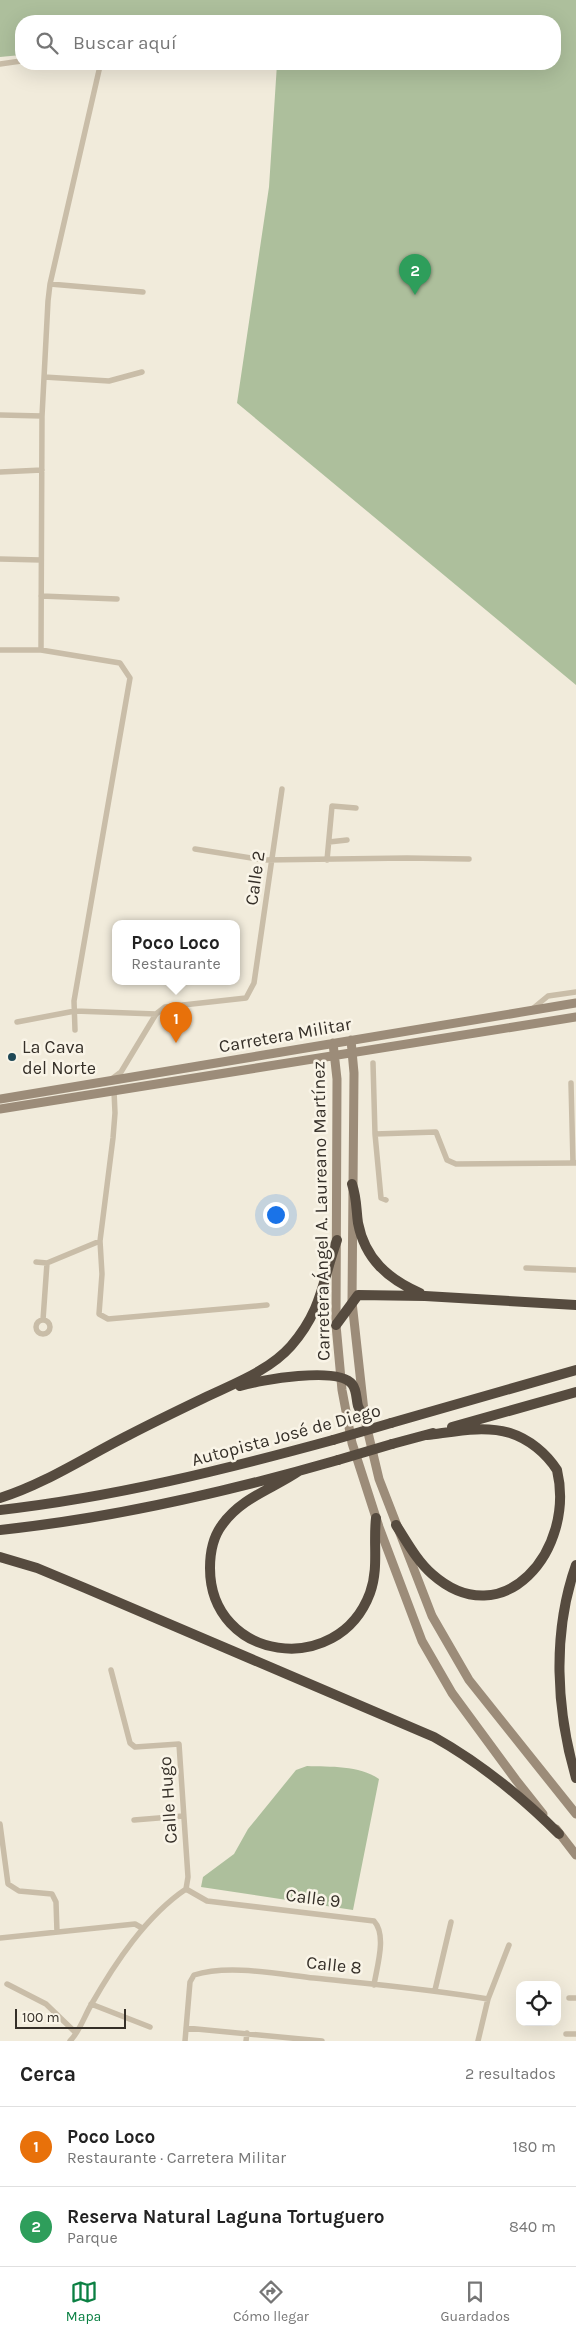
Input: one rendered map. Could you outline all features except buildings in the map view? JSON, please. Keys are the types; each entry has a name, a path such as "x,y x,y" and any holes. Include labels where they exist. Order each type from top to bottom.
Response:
{"highway":[{"path":"352,1184 358,1202 358,1220 362,1238 369,1254 381,1269 398,1283 425,1296"},
{"path":"0,1498 23,1491 114,1442 224,1389 271,1363 298,1338 307,1325 321,1297 337,1240"},
{"path":"336,1325 358,1295 425,1296 576,1305"},
{"name":"Autopista José de Diego","path":"0,1510 133,1490 243,1465 576,1370"},
{"path":"224,1389 290,1376 341,1378 352,1384 365,1420"},
{"name":"Autopista José de Diego","path":"0,1530 127,1512 299,1471 576,1392"},
{"path":"427,1435 484,1430 510,1433 522,1438 536,1446 554,1465 565,1488 569,1510"},
{"path":"299,1471 284,1482 251,1497 240,1506 222,1525 212,1544 210,1574 218,1604 236,1628 253,1640 273,1648 304,1649 332,1639 351,1624 366,1604 375,1576 376,1518"},
{"path":"396,1525 431,1574 452,1587 470,1594 493,1595 517,1590 538,1578 548,1568"},
{"path":"0,1557 37,1568 434,1737 464,1754 504,1783 559,1834"},
{"path":"576,1565 565,1610 561,1638 560,1685 566,1738 576,1778"}],"main road":[{"name":"Carretera Militar","path":"0,1099 576,1003"},
{"name":"Carretera Militar","path":"0,1110 334,1055 576,1018"},
{"name":"Carretera Ángel A. Laureano Martínez","path":"351,1040 354,1073 352,1302 365,1420 379,1479 432,1616 469,1680 576,1814"},
{"name":"Carretera Ángel A. Laureano Martínez","path":"333,1043 337,1078 336,1325 341,1378 352,1444 376,1518 422,1641 452,1693 516,1780 576,1855"}],"street":[{"path":"0,64 15,62"},
{"path":"41,650 42,416 50,284 99,70"},
{"path":"50,284 143,292"},
{"path":"44,377 109,381 142,372"},
{"path":"0,415 42,416"},
{"path":"0,472 42,470"},
{"path":"0,559 41,560"},
{"path":"41,596 117,598"},
{"path":"0,650 41,650 120,663 130,678 74,1001 75,1030"},
{"name":"Calle 2","path":"156,1014 165,1007 246,998 254,983 282,789"},
{"path":"327,860 332,806 356,808"},
{"path":"329,842 347,840"},
{"path":"195,848 273,860 469,860"},
{"path":"530,1011 548,996 576,992"},
{"path":"17,1022 75,1011 156,1014 121,1072 110,1081"},
{"path":"373,1063 375,1134 381,1198 386,1200"},
{"path":"375,1134 436,1132 447,1160 456,1164 575,1163 571,1083"},
{"path":"114,1091 113,1138 100,1241 102,1274 99,1314 102,1318 108,1319 267,1305"},
{"path":"36,1262 47,1263 100,1241"},
{"path":"43,1320 47,1263"},
{"path":"526,1268 576,1270"},
{"name":"Calle Hugo","path":"111,1670 130,1743 135,1747 179,1744 188,1877 186,1889"},
{"path":"134,1820 183,1816"},
{"path":"0,1824 8,1884 19,1891 52,1894 56,1902 57,1932"},
{"path":"71,2040 91,2004 142,1928 174,1897 186,1889"},
{"name":"Calle 9","path":"186,1889 207,1901 374,1921 380,1927 374,1984"},
{"path":"435,1990 451,1922"},
{"path":"0,1938 134,1924 142,1928"},
{"path":"478,2041 488,1999 508,1946"},
{"name":"Calle 8","path":"186,2028 190,1982 194,1975 206,1971 249,1971 435,1990 488,1999"},
{"path":"7,1984 46,2004 76,2033"},
{"path":"569,1998 576,1998"},
{"path":"91,2004 150,2027"},
{"path":"185,2041 186,2028 322,2041"},
{"path":"246,2041 247,2033"},
{"path":"566,2034 576,2034"}],"green space":[{"path":"0,0 576,0 576,685 237,403 269,187 277,70 561,70 561,15 15,15 15,56 0,57"},
{"path":"307,1766 353,1769 371,1774 379,1779 353,1910 201,1887 203,1877 234,1854 248,1829 296,1770"}],"place":[{"name":"Reserva Natural Laguna Tortuguero","path":"415,295"},
{"name":"Poco Loco","path":"176,1043"},
{"name":"La Cava del Norte","path":"12,1057"}]}
